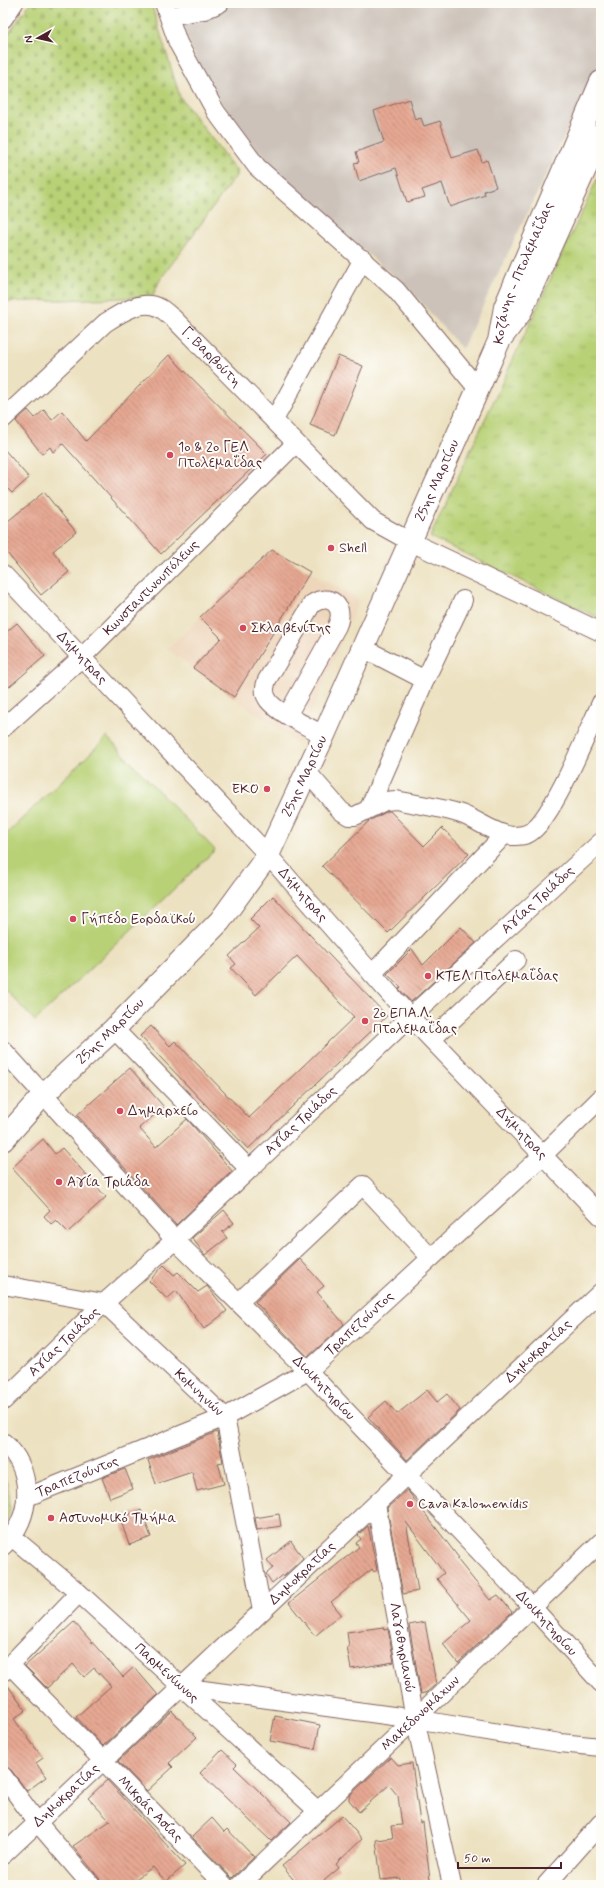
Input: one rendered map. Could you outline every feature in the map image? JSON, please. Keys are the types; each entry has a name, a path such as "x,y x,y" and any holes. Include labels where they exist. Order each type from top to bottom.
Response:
{"main road":[{"name":"Κοζάνης - Πτολεμαΐδας","path":"499,340 505,307 601,82"},
{"name":"Κοζάνης - Πτολεμαΐδας","path":"499,340 520,313 601,134"},
{"name":"25ης Μαρτίου","path":"3,1140 44,1094 114,1029 220,921 268,855 324,735 499,340"}],"street":[{"path":"3,19 14,3"},
{"path":"220,3 204,10 166,10 178,43 216,112 257,167 285,193 363,259 401,296 478,389"},
{"path":"274,420 363,259"},
{"name":"Γ. Βαρβούτη","path":"3,419 105,323 124,311 143,305 159,307 173,318 373,521 409,541 601,632"},
{"name":"Κωνσταντινουπόλεως","path":"3,728 81,658 296,443"},
{"name":"Δήμητρας","path":"3,574 268,855 410,1017 601,1216"},
{"path":"288,714 340,621 338,606 334,603 320,600 312,604 267,680 265,690 270,704 324,735"},
{"path":"369,808 424,680 463,600"},
{"path":"363,648 424,680"},
{"path":"307,772 345,815 355,816 385,801 396,800 462,814 504,835 519,836 527,834 534,829 546,815 601,703"},
{"path":"372,974 504,835"},
{"name":"Αγίας Τριάδος","path":"3,1402 104,1303 175,1240 248,1168 601,842"},
{"path":"432,1039 516,960"},
{"path":"114,1029 248,1168"},
{"name":"Διοικητηρίου","path":"3,1050 175,1240 308,1371 532,1607 601,1683"},
{"name":"Τραπεζούντος","path":"27,1496 225,1417 308,1371 542,1156 601,1098"},
{"path":"238,1302 363,1185 431,1258"},
{"path":"3,1285 104,1303"},
{"name":"Δημοκρατίας","path":"3,1855 601,1292"},
{"name":"Κομνηνών","path":"104,1303 225,1417 262,1610"},
{"path":"3,1442 20,1464 24,1474 27,1496 22,1521 8,1542"},
{"name":"Λαγοθηριανού","path":"376,1504 415,1719 452,1885"},
{"name":"Παρμενίωνος","path":"8,1542 79,1593 318,1811"},
{"name":"Μακεδονομάχων","path":"240,1885 601,1542"},
{"path":"7,1668 79,1593"},
{"name":"Μικράς Ασίας","path":"7,1668 104,1760 224,1885"},
{"path":"181,1687 415,1719 560,1743 601,1747"},
{"path":"3,1776 37,1822 91,1885"},
{"path":"546,1885 601,1822"}],"shaded area":[{"path":"172,3 601,3 601,60 462,349 411,291 264,165 204,77"},
{"path":"272,550 359,600 298,744 167,649"}],"green space":[{"path":"30,3 151,3 180,97 238,173 160,280 152,297 3,302 3,42"},
{"path":"601,171 601,619 430,537"},
{"name":"Γήπεδο Εορδαϊκού","path":"107,737 215,850 35,1021 3,987 3,837"},
{"path":"3,1473 8,1488 10,1509 3,1531"}],"building":[{"path":"409,99 415,120 421,118 424,126 440,121 452,158 478,150 482,162 487,160 496,187 484,191 485,195 450,207 442,183 422,190 425,197 407,202 396,168 359,181 354,163 359,162 356,152 384,142 374,111"},
{"name":"1ο & 2ο ΓΕΛ Πτολεμαΐδας","path":"169,355 267,454 161,554 63,444 53,452 50,447 42,454 16,421 28,410 35,418 44,410 52,420 62,411 86,441"},
{"path":"338,356 363,366 335,435 310,425"},
{"path":"3,448 29,478 12,493 3,484"},
{"path":"44,492 76,532 53,551 69,572 41,595 3,548 3,525"},
{"name":"Σκλαβενίτης","path":"272,550 310,572 234,697 193,668 221,638 200,617"},
{"path":"17,623 45,656 3,692 3,635"},
{"path":"390,811 424,846 442,828 469,854 388,933 322,866 369,821"},
{"name":"2ο ΕΠΑ.Λ. Πτολεμαΐδας","path":"273,896 387,1016 248,1149 140,1036 151,1026 170,1046 175,1041 249,1118 354,1017 297,956 256,995 231,968 236,964 229,956 259,928 250,919"},
{"name":"ΚΤΕΛ Πτολεμαΐδας","path":"461,927 476,943 411,1002 399,989 401,987 387,974 412,949 423,965"},
{"path":"130,1068 164,1107 139,1128 156,1147 187,1119 232,1171 176,1225 77,1115"},
{"name":"Αγία Τριάδα","path":"43,1139 55,1154 62,1148 106,1197 68,1232 56,1220 51,1224 44,1216 50,1210 12,1168"},
{"path":"224,1210 234,1223 222,1232 227,1238 205,1255 192,1238"},
{"path":"300,1259 324,1286 317,1292 344,1324 308,1357 255,1302"},
{"path":"164,1265 174,1275 178,1272 198,1292 207,1286 227,1311 204,1329 176,1291 167,1299 149,1281"},
{"path":"427,1390 437,1402 447,1394 460,1410 407,1460 368,1417 386,1401 397,1414"},
{"path":"217,1432 223,1462 218,1463 224,1484 197,1491 192,1472 156,1484 148,1460"},
{"path":"125,1469 133,1489 110,1498 102,1478"},
{"path":"407,1490 459,1558 457,1559 490,1600 498,1595 512,1612 458,1663 443,1644 471,1620 437,1579 444,1573 406,1522 418,1591 403,1594 387,1508"},
{"path":"141,1510 151,1537 129,1545 120,1518"},
{"path":"279,1514 281,1526 257,1530 255,1518"},
{"path":"368,1526 377,1570 374,1572 372,1569 331,1602 341,1614 315,1636 289,1603 359,1547 356,1543 361,1539 358,1535"},
{"path":"291,1541 303,1558 283,1577 282,1575 272,1583 266,1574 273,1568 267,1560"},
{"path":"74,1622 123,1677 134,1667 158,1695 103,1746 76,1717 111,1686 94,1668 84,1677 73,1664 47,1688 25,1666"},
{"path":"425,1622 436,1684 427,1692 421,1694 409,1625"},
{"path":"383,1627 384,1630 388,1629 394,1662 351,1669 347,1647 349,1647 347,1632"},
{"path":"3,1682 5,1682 26,1710 14,1719 43,1758 36,1763 46,1777 27,1791 11,1770 3,1766"},
{"path":"172,1711 197,1737 169,1763 173,1767 147,1791 118,1761"},
{"path":"275,1716 320,1725 315,1749 270,1741"},
{"path":"222,1750 237,1764 234,1767 291,1822 271,1841 200,1773"},
{"path":"391,1757 398,1765 412,1763 420,1823 423,1822 430,1880 400,1883 400,1878 381,1880 376,1840 393,1838 391,1826 402,1825 398,1796 389,1785 359,1812 349,1800 349,1796"},
{"path":"107,1780 185,1865 166,1882 153,1867 127,1885 101,1885 99,1878 73,1846 110,1821 88,1798"},
{"path":"342,1816 362,1839 336,1864 339,1868 319,1885 298,1885 282,1866"},
{"path":"212,1818 224,1832 227,1829 254,1857 232,1878 192,1837"}],"place":[{"name":"1ο & 2ο ΓΕΛ Πτολεμαΐδας","path":"170,455"},
{"name":"Shell","path":"331,548"},
{"name":"Σκλαβενίτης","path":"243,628"},
{"name":"EKO","path":"267,789"},
{"name":"Γήπεδο Εορδαϊκού","path":"73,919"},
{"name":"ΚΤΕΛ Πτολεμαΐδας","path":"428,976"},
{"name":"2ο ΕΠΑ.Λ. Πτολεμαΐδας","path":"365,1021"},
{"name":"Δημαρχείο","path":"120,1111"},
{"name":"Αγία Τριάδα","path":"59,1182"},
{"name":"Cava Kalomenidis","path":"410,1504"},
{"name":"Αστυνομικό Τμήμα","path":"51,1518"}]}
